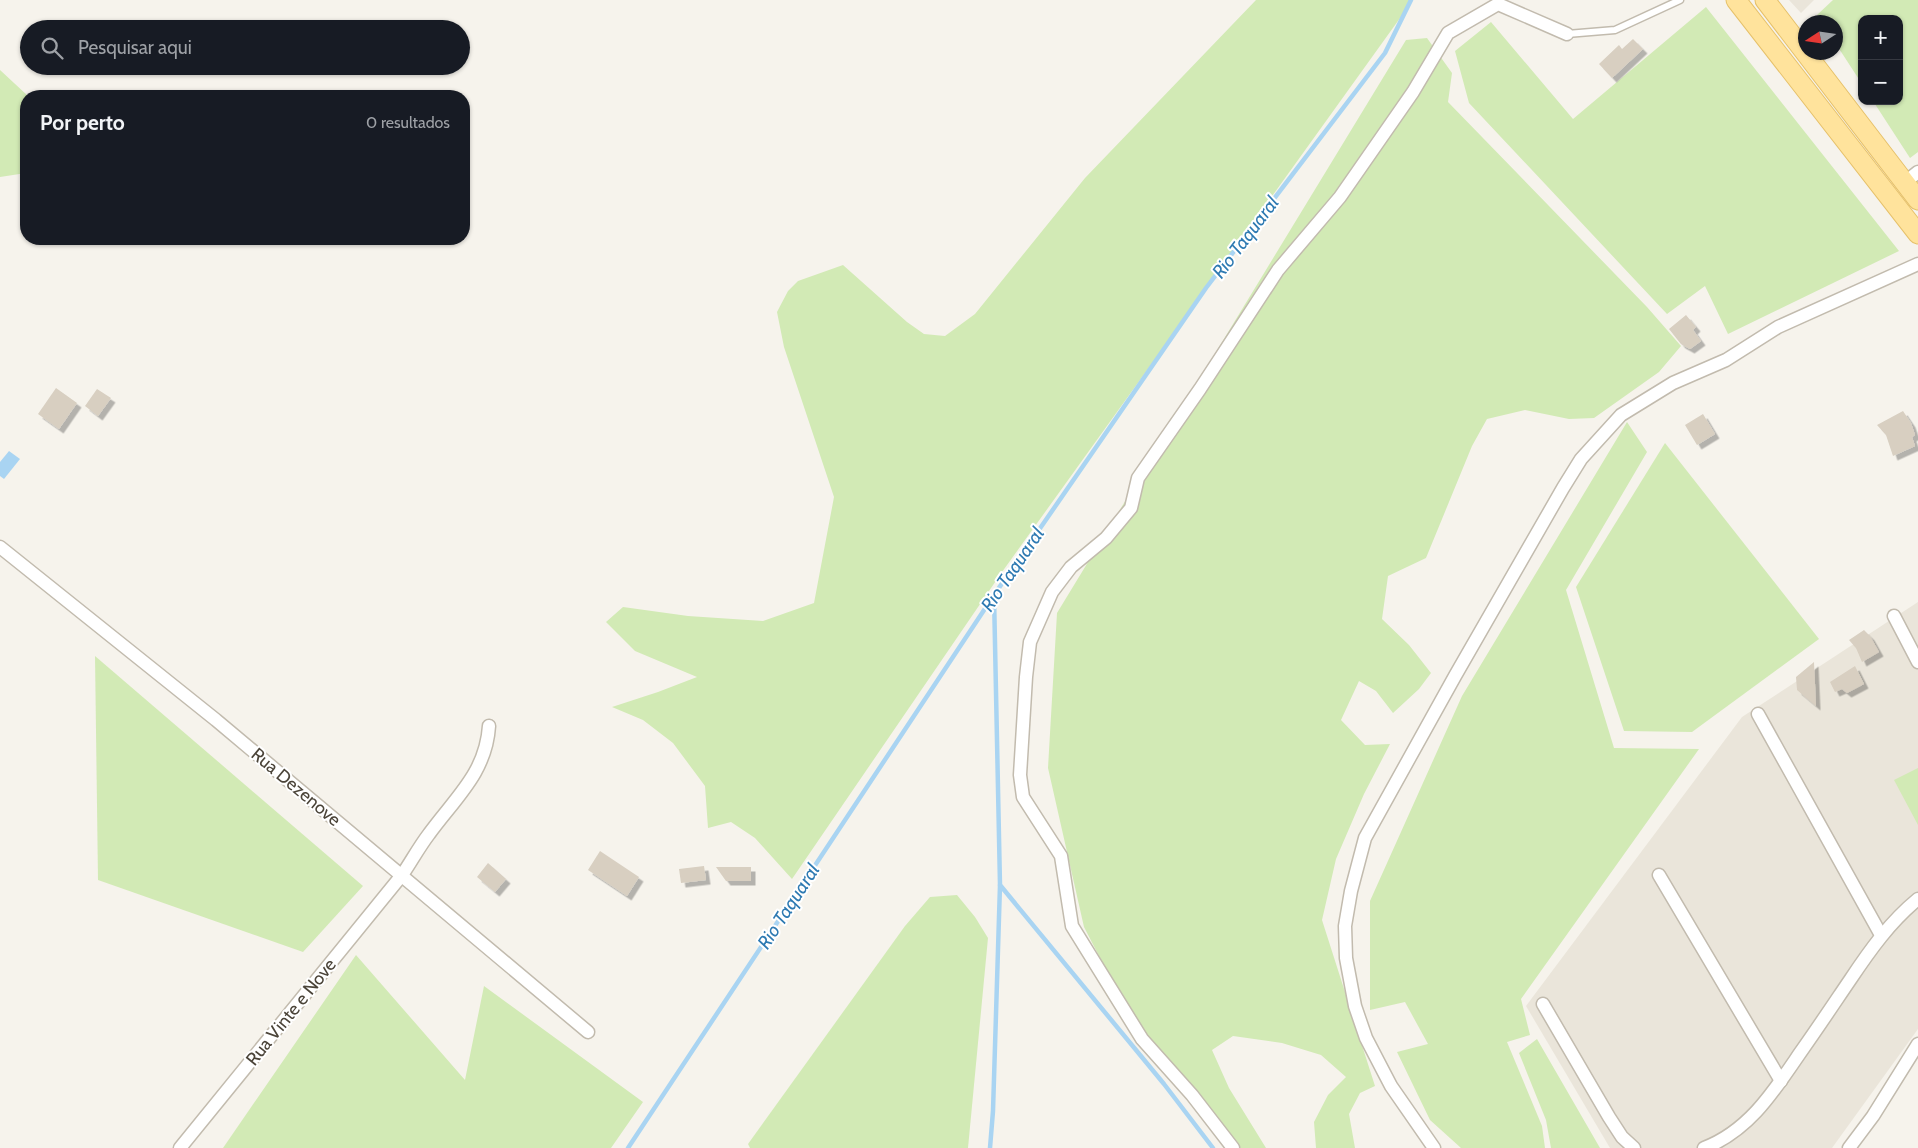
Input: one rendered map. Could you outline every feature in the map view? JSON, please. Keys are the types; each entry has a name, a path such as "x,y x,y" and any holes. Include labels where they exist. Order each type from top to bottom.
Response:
{"main road":[{"path":"1736,0 1918,234"},
{"path":"1765,0 1911,178 1918,200"}],"street":[{"path":"1234,1148 1142,1039 1072,926 1061,856 1023,797 1020,775 1030,642 1052,592 1071,567 1106,538 1131,508 1138,478 1200,389 1278,270 1340,197 1357,173 1413,92 1448,33 1498,4 1567,34"},
{"path":"1434,1148 1391,1086 1366,1038 1355,1006 1346,958 1345,926 1351,891 1365,838 1399,774 1568,481 1582,459 1621,415 1673,383 1726,360 1778,326 1918,264"},
{"name":"Rua Dezenove","path":"0,546 216,720 588,1032"},
{"path":"1894,616 1918,662"},
{"path":"1758,714 1881,935"},
{"name":"Rua Vinte e Nove","path":"180,1148 402,876 428,835 476,774 484,755 489,726"},
{"path":"1659,875 1781,1081"},
{"path":"1704,1148 1729,1135 1754,1116 1781,1081 1881,935 1902,912 1918,899"},
{"path":"1543,1004 1609,1117 1622,1137 1634,1148"},
{"path":"1849,1148 1873,1116 1918,1044"}],"lane":[{"path":"1567,34 1615,30 1680,0"}],"shaded area":[{"path":"1789,0 1814,0 1801,13"},
{"path":"1918,602 1918,1029 1832,1148 1610,1148 1526,1006 1742,717"}],"green space":[{"path":"1256,0 1413,0 1002,572 792,879 755,838 731,822 708,828 705,786 673,743 643,720 612,707 697,677 635,651 606,622 623,607 688,616 763,621 814,603 834,497 784,347 777,312 788,291 798,281 843,265 907,322 924,334 945,336 975,314 1085,178"},
{"path":"1833,0 1918,0 1918,152 1910,158 1876,105 1903,105 1903,15 1858,15 1858,78 1843,55 1843,15 1817,15"},
{"path":"1706,7 1899,251 1728,334 1705,286 1667,314 1469,103 1455,51 1491,22 1573,119"},
{"path":"1427,38 1452,73 1448,102 1647,307 1681,346 1659,372 1594,418 1569,419 1525,410 1487,419 1472,446 1426,558 1388,576 1382,619 1409,645 1431,673 1419,689 1393,713 1376,691 1359,681 1341,720 1365,745 1390,744 1364,794 1336,859 1322,920 1375,1086 1360,1093 1349,1114 1355,1148 1316,1148 1314,1122 1328,1095 1346,1077 1321,1055 1282,1043 1233,1036 1212,1050 1229,1088 1266,1148 1235,1148 1142,1039 1084,927 1048,768 1057,613 1406,40"},
{"path":"0,70 22,90 20,90 20,174 0,177"},
{"path":"1627,422 1647,452 1566,590 1614,748 1699,749 1521,999 1530,1035 1507,1042 1542,1126 1545,1148 1461,1148 1430,1120 1397,1052 1428,1044 1405,1002 1370,1010 1370,901 1462,696"},
{"path":"1665,443 1819,639 1692,732 1624,731 1576,587"},
{"path":"95,656 363,886 303,952 98,880"},
{"path":"1918,768 1918,825 1894,780"},
{"path":"957,895 975,917 988,938 968,1148 750,1148 748,1144 905,926 930,897"},
{"path":"356,955 465,1080 484,986 643,1102 611,1148 223,1148"},
{"path":"1537,1039 1600,1148 1551,1148 1546,1120 1519,1053"}],"water":[{"path":"9,451 20,459 4,479 0,476 0,462"}],"building":[{"path":"1633,39 1643,49 1612,78 1599,64 1619,45 1622,49"},
{"path":"1686,315 1696,327 1693,330 1701,341 1690,349 1681,344 1669,329"},
{"path":"56,388 77,403 59,429 38,414"},
{"path":"97,389 111,398 98,416 85,406"},
{"path":"1903,411 1911,423 1915,435 1912,437 1915,446 1893,456 1886,435 1877,425"},
{"path":"1703,414 1715,434 1697,445 1685,425"},
{"path":"1864,630 1870,636 1879,652 1862,662 1856,648 1849,640"},
{"path":"1814,662 1816,706 1797,690 1796,677"},
{"path":"1855,666 1864,684 1847,693 1842,689 1835,692 1830,682"},
{"path":"600,851 639,877 627,896 588,870"},
{"path":"488,863 506,879 495,892 477,877"},
{"path":"704,866 706,880 681,883 679,869"},
{"path":"716,867 751,867 751,881 726,881"}],"waterway":[{"name":"Rio Taquaral","path":"628,1148 994,595 1206,288 1385,53 1411,0"},
{"path":"994,595 1000,885 1164,1084 1213,1148"},
{"path":"990,1148 993,1111 1000,885"}]}
